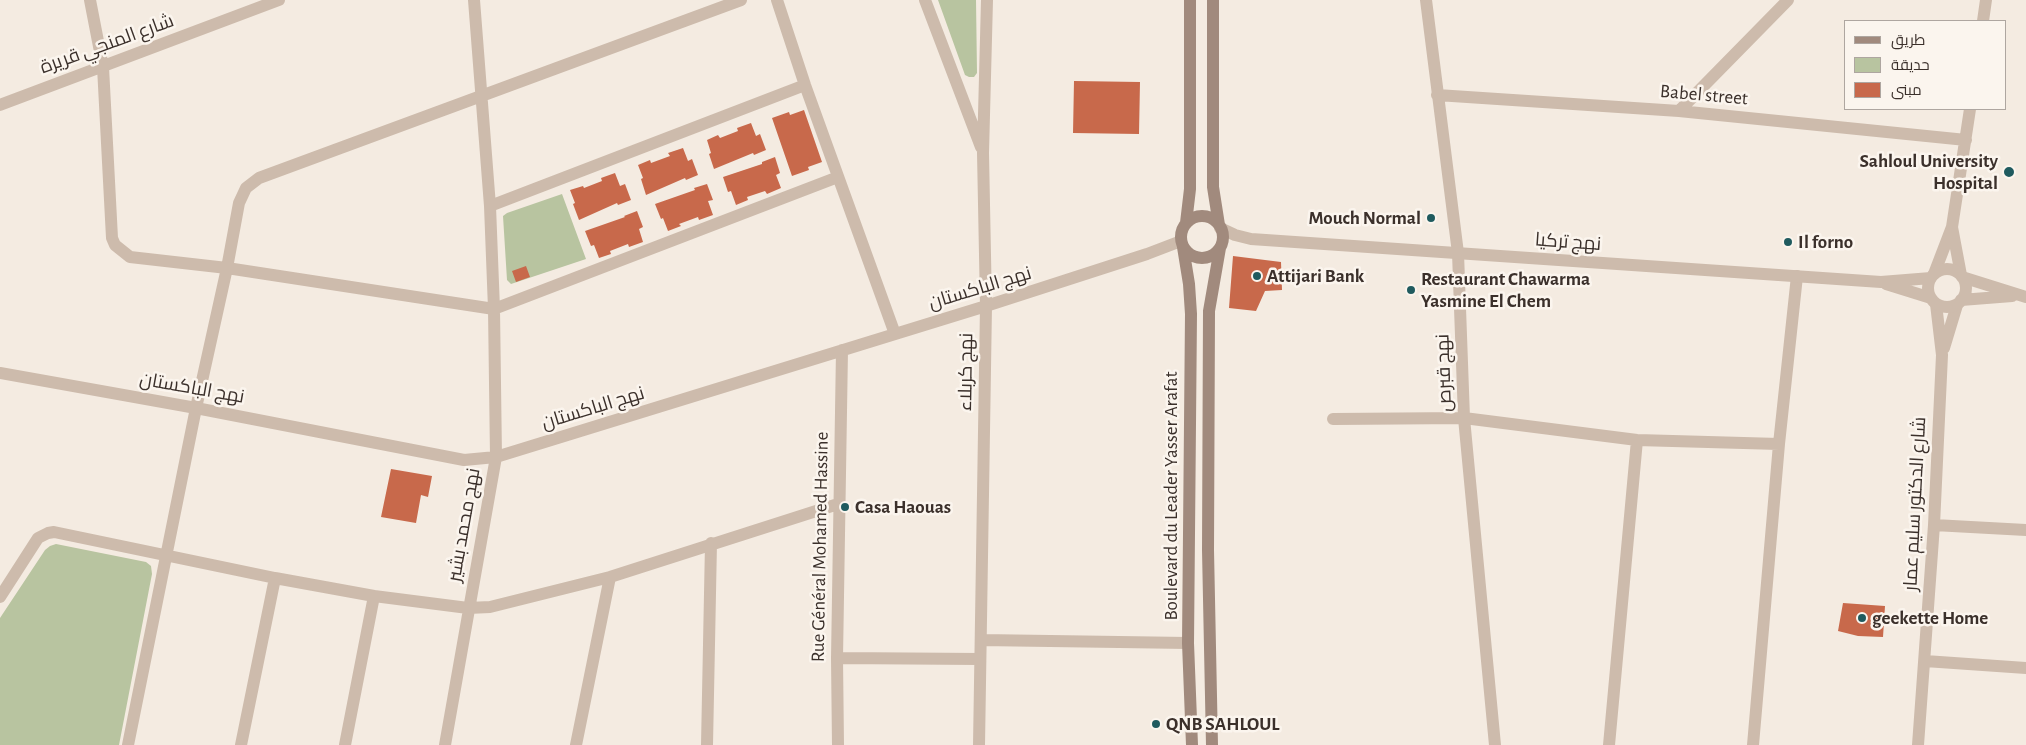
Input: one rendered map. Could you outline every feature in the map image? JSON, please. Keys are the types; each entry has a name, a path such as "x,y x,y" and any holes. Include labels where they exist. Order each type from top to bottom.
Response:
{"main road":[{"path":"1190,0 1190,189 1186,222 1181,234 1182,244 1192,256 1198,258 1210,256 1220,247 1223,236 1213,187 1213,0"},
{"path":"1186,222 1192,218 1207,217 1220,226"},
{"name":"Boulevard du Leader Yasser Arafat","path":"1182,244 1189,284 1190,314 1188,643 1192,745"},
{"name":"Boulevard du Leader Yasser Arafat","path":"1212,745 1208,550 1209,311 1220,247"}],"street":[{"path":"90,0 103,67 112,238 115,245 130,256 227,268 494,309 838,177"},
{"name":"شارع المنجي قريرة","path":"0,105 279,0"},
{"name":"نهج محمد بشير","path":"445,745 496,457 494,309 490,206 474,0"},
{"path":"128,745 239,203 246,188 259,178 741,0"},
{"path":"777,0 805,85 895,334"},
{"path":"925,0 983,153"},
{"name":"نهج كربلاء","path":"979,745 986,306 983,153 987,0"},
{"name":"نهج قبرص","path":"1426,0 1458,253 1464,418 1495,745"},
{"path":"1679,111 1788,0"},
{"path":"1983,20 1986,0"},
{"path":"490,206 805,85"},
{"name":"شارع المنجي قريرة","path":"0,95 32,92"},
{"name":"Babel street","path":"1437,95 1679,111 1966,140"},
{"path":"1942,355 1933,301 1928,292 1928,284 1933,276 1952,227 1970,110"},
{"name":"نهج تركيا","path":"1220,226 1235,235 1251,239 1881,282 1933,276"},
{"path":"1952,227 1961,276"},
{"name":"نهج تركيا","path":"1220,247 1251,239"},
{"name":"نهج الباكستان","path":"0,374 196,408 464,460 496,457 1182,244"},
{"path":"1933,276 1948,269 1955,271 1966,284 1966,293 1959,302 1942,355"},
{"path":"1753,745 1779,444 1797,276"},
{"path":"1961,276 2023,296"},
{"name":"نهج تركيا","path":"1881,282 1933,301"},
{"path":"1933,301 1950,307 1959,302 2023,296"},
{"name":"Rue Général Mohamed Hassine","path":"838,745 838,504 842,350"},
{"name":"شارع الدكتور سليم عمار","path":"1918,745 1934,525 1942,355"},
{"path":"1334,418 1464,418 1637,440 1779,444"},
{"path":"1609,745 1637,440"},
{"path":"0,597 38,538 48,533 374,596 468,608 490,607 610,577 711,543 838,504"},
{"path":"1934,525 2026,530"},
{"path":"707,745 711,543"},
{"path":"576,745 610,577"},
{"path":"241,745 275,578"},
{"path":"345,745 374,596"},
{"path":"981,640 1188,643"},
{"path":"837,658 980,659"},
{"path":"1925,661 2026,668"}],"green space":[{"path":"938,0 976,0 977,73 974,77 965,75"},
{"path":"562,194 586,259 511,284 507,280 503,216"},
{"path":"56,544 146,562 151,566 152,574 119,745 0,745 0,618 45,550"}],"building":[{"path":"1074,81 1140,82 1139,134 1073,133"},
{"path":"804,110 822,162 808,167 809,170 792,176 772,118 789,112 790,115"},
{"path":"751,123 756,136 760,134 766,150 754,155 753,153 714,169 707,140 718,135 720,138 738,131 737,128"},
{"path":"683,148 688,161 692,159 698,175 686,180 685,178 646,195 638,165 650,160 651,163 670,156 668,153"},
{"path":"775,157 780,173 776,175 781,188 767,194 765,191 747,197 748,200 736,205 731,191 728,192 723,177 762,164 762,162"},
{"path":"615,173 620,186 625,184 631,200 618,205 617,203 579,220 570,190 583,186 584,188 602,181 601,178"},
{"path":"707,184 713,200 708,201 713,215 699,220 698,217 679,224 681,226 668,231 655,204"},
{"path":"637,211 643,227 639,229 643,242 629,247 628,244 610,251 611,254 599,258 594,245 591,246 585,231"},
{"name":"Attijari Bank","path":"1233,256 1281,262 1282,290 1265,291 1256,311 1229,308"},
{"path":"526,266 530,277 516,282 512,271"},
{"path":"391,469 432,476 428,497 421,495 416,523 381,517"},
{"name":"geekette Home","path":"1843,603 1885,606 1883,637 1858,636 1838,631"}],"place":[{"name":"Sahloul University Hospital","path":"2009,172"},
{"name":"Mouch Normal","path":"1431,218"},
{"name":"Il forno","path":"1788,242"},
{"name":"Attijari Bank","path":"1257,276"},
{"name":"Restaurant Chawarma Yasmine El Chem","path":"1411,290"},
{"name":"Casa Haouas","path":"845,507"},
{"name":"geekette Home","path":"1862,618"},
{"name":"QNB SAHLOUL","path":"1156,724"}]}
